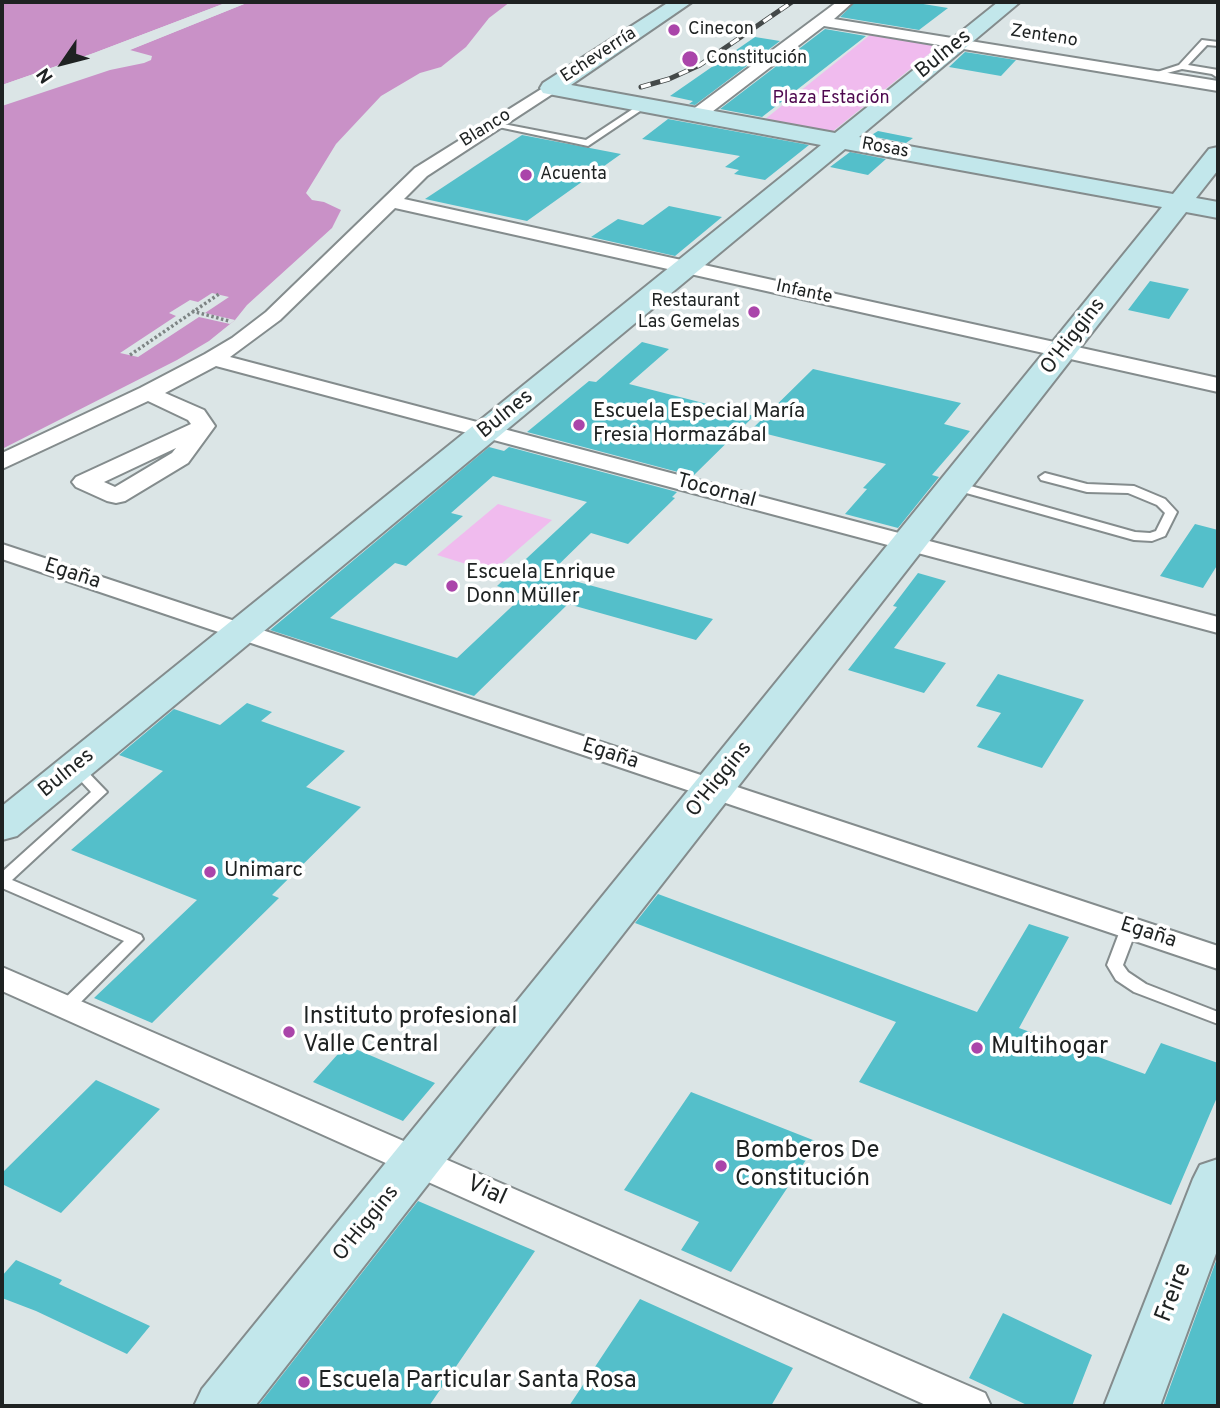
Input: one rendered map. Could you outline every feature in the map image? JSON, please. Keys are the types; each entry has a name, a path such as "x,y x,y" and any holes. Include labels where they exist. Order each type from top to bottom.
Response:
{"main road":[{"name":"Echeverría","path":"551,88 682,2"},
{"name":"Bulnes","path":"2,827 838,140 1010,2"},
{"name":"Rosas","path":"551,88 1218,210"},
{"name":"O'Higgins","path":"222,1406 1218,154"},
{"name":"Freire","path":"1132,1406 1218,1179"}],"street":[{"path":"698,114 846,2"},
{"name":"Zenteno","path":"821,21 1152,75 1217,76"},
{"name":"Blanco","path":"2,462 214,359 261,325 421,172 551,88"},
{"name":"Infante","path":"389,201 1218,384"},
{"name":"Tocornal","path":"214,359 1218,625"},
{"path":"148,393 196,415 204,426"},
{"name":"Egaña","path":"2,551 1218,958"},
{"name":"Vial","path":"2,978 970,1406"}],"lane":[{"path":"1182,67 1205,42 1218,44"},
{"path":"1152,75 1182,67 1217,76"},
{"path":"493,125 588,143 645,105"},
{"path":"956,486 1134,536 1152,537 1161,533 1171,512 1161,502 1130,489 1087,488 1045,477"},
{"path":"66,1006 135,939 2,881 100,792 75,767"},
{"path":"1129,928 1115,965 1122,976 1140,988 1218,1017"}],"path":[{"path":"130,355 219,294"},
{"path":"192,311 232,322 261,325"}],"green space":[{"name":"Plaza Estación","path":"870,35 940,45 832,132 764,120"},
{"path":"498,504 552,520 492,572 437,555"}],"shaded area":[{"path":"2,2 228,2 2,85"},
{"path":"249,2 510,2 489,18 466,47 441,67 420,73 381,96 336,144 306,193 312,200 341,210 332,228 247,305 235,320 209,341 177,360 2,449 2,106 110,70 144,63 151,60 152,56 130,50"}],"pier":[{"path":"231,2 229,5 202,16 2,89 2,85"},
{"path":"241,2 249,2 127,51 129,47"},
{"path":"212,293 229,297 205,313 235,320 230,324 199,317 138,357 120,353 176,316 169,313 190,300 198,302"}],"building":[{"path":"855,2 911,2 948,8 919,30 840,17"},
{"path":"825,29 866,36 762,117 720,109"},
{"path":"755,37 780,41 695,105 689,104 693,101 670,96"},
{"path":"965,52 1016,60 1001,76 949,67"},
{"path":"668,119 809,145 765,180 734,174 739,170 725,167 740,156 642,139"},
{"path":"878,131 913,138 906,143 870,136"},
{"name":"Acuenta","path":"522,135 621,154 527,221 425,199"},
{"path":"850,152 886,159 868,175 830,167"},
{"path":"669,206 722,217 675,256 591,237 618,219 643,225"},
{"path":"1150,281 1189,289 1169,319 1128,310"},
{"path":"642,342 669,349 629,384 754,416 693,476 527,432 589,381 596,382"},
{"path":"813,369 961,403 944,424 970,431 932,475 939,477 898,528 845,514 867,489 863,488 886,464 751,430"},
{"path":"489,447 504,451 509,447 677,492 672,497 675,498 628,544 591,533 549,574 713,619 696,640 568,604 474,696 270,630","holes":["493,476 587,502 497,586 524,595 457,658 330,618 395,563 406,566 463,516 451,513"]},
{"path":"1195,524 1218,530 1218,564 1203,588 1160,576"},
{"path":"918,573 946,581 894,648 946,663 924,693 848,670 897,607 893,606"},
{"path":"998,674 1084,700 1042,768 977,747 1001,713 976,706"},
{"name":"Unimarc","path":"247,703 272,712 261,721 345,751 306,787 361,807 272,895 279,898 152,1023 94,998 197,900 71,850 163,771 119,755 174,709 220,725"},
{"name":"Multihogar","path":"658,894 977,1012 1029,924 1069,937 1019,1028 1145,1074 1161,1043 1218,1063 1218,1095 1171,1205 859,1082 896,1022 635,923"},
{"path":"346,1045 435,1083 403,1121 313,1082"},
{"path":"96,1080 160,1109 61,1213 2,1184 2,1173"},
{"name":"Bomberos De Constitución","path":"691,1092 818,1142 731,1272 681,1250 699,1222 624,1190"},
{"path":"418,1201 535,1251 429,1406 258,1406"},
{"path":"16,1260 62,1280 59,1284 150,1326 127,1354 2,1298 2,1276"},
{"path":"1216,1261 1218,1406 1163,1406"},
{"path":"640,1299 793,1368 771,1406 569,1406"},
{"path":"1003,1313 1092,1355 1072,1406 1029,1406 969,1378"}],"railway":[{"path":"641,87 669,79 700,65 792,2"}],"place":[{"name":"Cinecon","path":"674,30"},
{"name":"Constitución","path":"690,59"},
{"name":"Acuenta","path":"526,175"},
{"name":"Restaurant Las Gemelas","path":"754,312"},
{"name":"Escuela Especial María Fresia Hormazábal","path":"579,425"},
{"name":"Escuela Enrique Donn Müller","path":"452,586"},
{"name":"Unimarc","path":"210,872"},
{"name":"Instituto profesional Valle Central","path":"289,1032"},
{"name":"Multihogar","path":"977,1048"},
{"name":"Bomberos De Constitución","path":"721,1166"},
{"name":"Escuela Particular Santa Rosa","path":"304,1382"}]}
